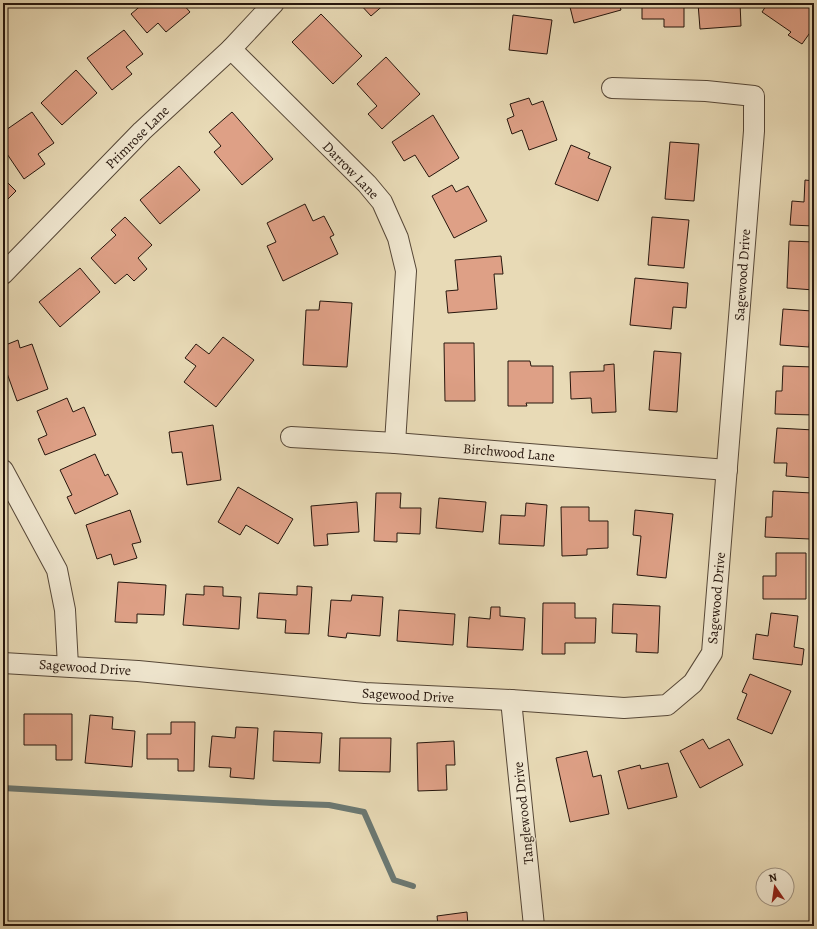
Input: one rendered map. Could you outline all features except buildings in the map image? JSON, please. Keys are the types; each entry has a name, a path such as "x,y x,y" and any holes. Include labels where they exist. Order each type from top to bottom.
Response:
{"street":[{"name":"Primrose Lane","path":"3,274 142,131 231,49 274,3"},
{"name":"Darrow Lane","path":"231,49 367,184 382,202 398,238 406,271 395,443"},
{"name":"Sagewood Drive","path":"3,662 138,671 365,693 511,700 624,708 667,705 693,683 712,653 754,131 754,96 706,91 612,88"},
{"name":"Birchwood Lane","path":"291,437 395,443 727,470"},
{"path":"3,470 57,570 66,610 68,666"},
{"name":"Tanglewood Drive","path":"511,700 534,926"}],"waterway":[{"path":"3,788 329,805 364,812 394,880 413,886"}]}
